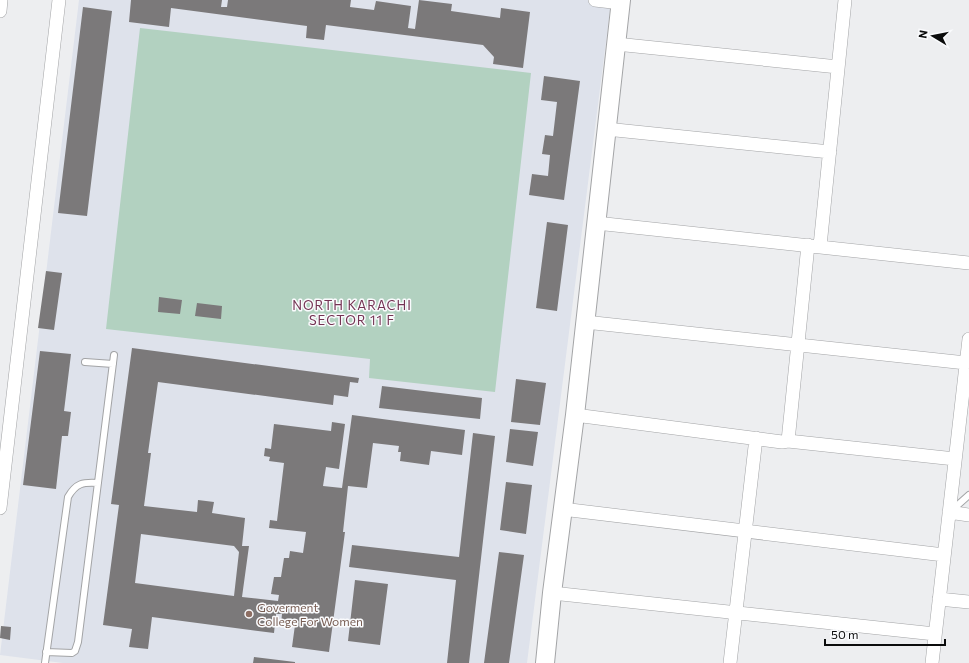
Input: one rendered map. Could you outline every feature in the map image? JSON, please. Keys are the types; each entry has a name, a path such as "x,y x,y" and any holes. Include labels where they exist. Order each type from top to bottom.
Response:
{"street":[{"path":"0,11 1,0"},
{"path":"0,508 59,0"},
{"path":"544,663 562,509 575,415 621,2 595,0"},
{"path":"788,442 798,345 830,152 845,0"},
{"path":"616,44 838,67"},
{"path":"606,129 830,152"},
{"path":"596,223 814,245 969,263"},
{"path":"585,322 966,363"},
{"path":"932,663 969,339"},
{"path":"575,415 782,442 955,459"},
{"path":"730,663 756,438"},
{"path":"562,509 944,555"},
{"path":"949,512 969,515"},
{"path":"552,593 935,634"},
{"path":"939,599 969,602"}],"lane":[{"path":"46,652 68,654 75,651 77,647 114,355"},
{"path":"85,362 113,364"},
{"path":"45,663 68,497 73,489 81,484 89,482 98,483"},
{"path":"949,512 969,495"}],"shaded area":[{"path":"79,0 595,0 611,2 527,663 63,663 0,655"}],"green space":[{"path":"140,28 531,73 495,392 369,378 370,359 106,329"}],"building":[{"path":"131,0 222,0 221,7 227,7 228,0 351,0 350,7 374,10 376,1 411,6 408,28 415,29 419,0 452,4 451,11 500,18 501,8 530,12 523,68 493,64 494,57 483,45 326,25 324,40 306,38 307,26 171,8 169,27 129,22"},
{"path":"83,7 112,11 87,216 58,213"},
{"path":"544,76 580,81 564,200 529,195 532,174 548,176 550,155 542,154 545,135 553,136 557,102 541,100"},
{"path":"547,222 568,225 557,311 536,308"},
{"path":"46,271 62,273 54,330 38,328"},
{"path":"159,297 182,300 180,314 158,312"},
{"path":"197,303 222,306 221,319 195,316"},
{"path":"132,348 359,378 358,383 350,382 348,397 334,395 333,405 158,382 148,453 151,453 144,506 197,512 198,500 214,502 212,513 245,518 242,546 249,546 242,597 278,601 279,595 271,594 274,577 281,577 284,558 289,558 290,551 303,553 306,532 269,528 270,520 277,521 284,463 269,461 270,457 264,456 265,448 271,449 274,424 331,431 332,422 345,424 339,469 326,467 323,486 342,488 352,415 465,430 462,455 431,451 429,465 400,461 401,452 398,452 399,446 373,443 367,488 348,486 343,532 345,532 329,652 292,647 295,625 281,624 282,614 276,614 274,633 152,617 148,649 129,647 132,629 103,625 119,505 111,504","holes":["141,534 234,546 239,552 234,596 135,583"]},
{"path":"40,351 71,354 64,411 71,412 68,436 62,436 56,489 23,485"},
{"path":"516,379 546,383 540,425 511,422"},
{"path":"382,386 482,398 480,419 379,408"},
{"path":"510,429 538,432 533,466 506,462"},
{"path":"473,433 495,436 469,663 447,663 456,580 349,567 352,545 459,557"},
{"path":"506,482 532,485 526,534 500,530"},
{"path":"499,552 524,555 509,663 484,663"},
{"path":"355,580 388,584 380,645 348,641"},
{"path":"1,626 11,627 10,640 0,638"},
{"path":"254,657 295,662 295,663 253,663"}],"place":[{"name":"Goverment College For Women","path":"249,614"}],"district":[{"name":"NORTH KARACHI SECTOR 11 F","path":"352,312"}]}
